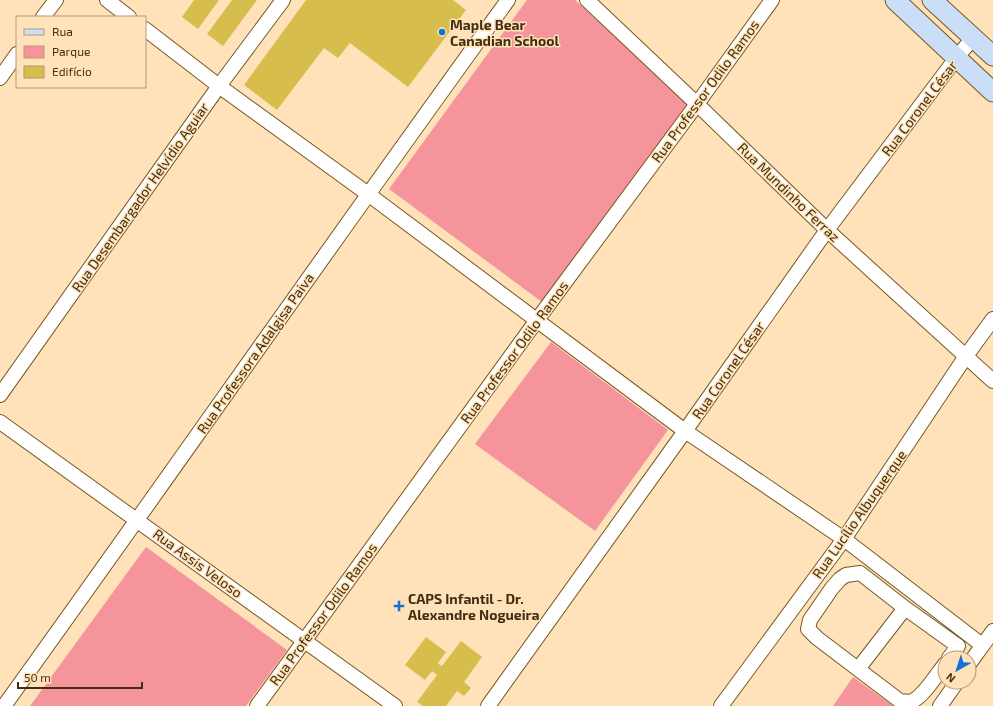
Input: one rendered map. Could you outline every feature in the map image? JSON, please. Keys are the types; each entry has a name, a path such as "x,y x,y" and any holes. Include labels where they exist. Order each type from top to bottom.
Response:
{"main road":[{"path":"895,0 993,92"},
{"path":"932,0 986,45"}],"street":[{"path":"44,16 56,0"},
{"path":"107,0 128,16"},
{"name":"Rua Desembargador Helvídio Aguiar","path":"0,395 219,86 283,0"},
{"name":"Rua Professora Adalgisa Paiva","path":"4,706 138,520 368,194 508,0"},
{"name":"Rua Mundinho Ferraz","path":"587,0 827,230 993,381"},
{"name":"Rua Professor Odilo Ramos","path":"257,706 537,320 772,0"},
{"path":"146,30 219,86 368,194 685,431 844,540 982,646"},
{"name":"Rua Coronel César","path":"488,706 827,230 957,57 986,45"},
{"path":"0,78 16,55"},
{"name":"Rua Lucílio Albuquerque","path":"721,706 844,540 966,356 993,319"},
{"name":"Rua Assis Veloso","path":"0,422 395,706"},
{"path":"937,674 915,700 909,702 900,701 817,638 808,628 810,620 832,588 846,575 860,573 961,650"},
{"path":"858,669 905,608"},
{"path":"977,653 993,630"},
{"path":"955,650 958,646"},
{"path":"940,706 951,690"}],"green space":[{"path":"527,0 575,0 688,104 542,302 389,189"},
{"path":"551,342 668,430 595,531 475,444"},
{"path":"146,547 287,650 246,706 30,706"},
{"path":"853,677 893,706 833,706"}],"building":[{"path":"194,0 219,0 198,29 182,17"},
{"path":"232,0 257,0 223,46 207,34"},
{"name":"Maple Bear Canadian School","path":"306,0 453,0 466,10 408,87 350,43 338,58 324,48 277,110 244,85"},
{"path":"426,637 446,652 438,663 442,666 461,641 482,657 464,682 471,688 464,696 457,691 446,706 423,706 417,702 437,675 432,671 425,680 405,665"}],"place":[{"name":"Maple Bear Canadian School","path":"442,32"},
{"name":"CAPS Infantil - Dr. Alexandre Nogueira","path":"399,606"}]}
